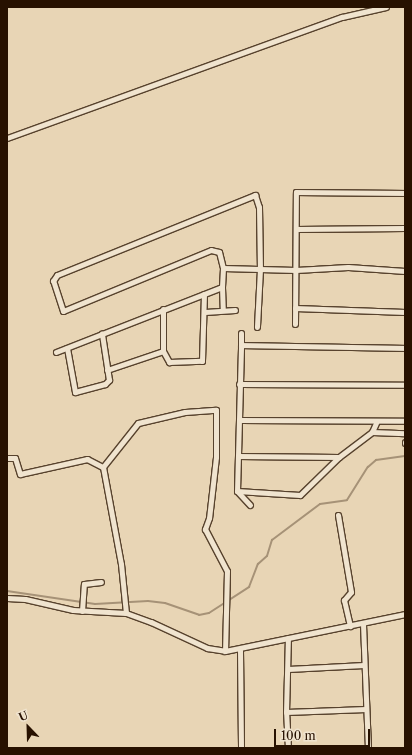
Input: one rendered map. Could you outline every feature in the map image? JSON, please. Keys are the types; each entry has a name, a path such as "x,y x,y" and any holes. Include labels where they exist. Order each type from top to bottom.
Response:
{"street":[{"path":"7,138 342,17 386,7"},
{"path":"295,324 295,196 298,191 405,193"},
{"path":"223,310 222,287 224,268 219,252 211,250 63,311 53,281 57,275 253,195 257,197 259,207 260,269 257,327"},
{"path":"296,229 405,228"},
{"path":"224,268 296,270 348,267 405,272"},
{"path":"56,352 222,287"},
{"path":"163,309 163,351 168,362 202,361 206,312 204,294"},
{"path":"295,308 405,312"},
{"path":"206,312 235,310"},
{"path":"241,333 237,491 250,505"},
{"path":"67,348 75,392 107,383 109,380 102,334"},
{"path":"241,345 405,348"},
{"path":"107,370 163,351"},
{"path":"239,384 405,386"},
{"path":"126,613 104,467 138,423 185,412 216,410 216,457 209,518 205,529 227,571 225,651"},
{"path":"238,420 405,421"},
{"path":"237,491 300,495 339,457 372,432 377,421"},
{"path":"372,432 405,434"},
{"path":"238,456 339,457"},
{"path":"7,458 15,458 20,474 87,459 104,467"},
{"path":"338,515 351,592 344,600 350,626"},
{"path":"82,610 84,584 100,582"},
{"path":"7,598 24,599 82,610 126,613 151,622 207,648 225,651 240,650 288,638 363,624 405,614"},
{"path":"363,624 368,748"},
{"path":"288,638 286,712 288,748"},
{"path":"240,650 242,748"},
{"path":"288,669 364,665"},
{"path":"286,712 366,709"}],"waterway":[{"path":"7,591 95,604 148,601 165,603 199,615 209,613 249,587 258,564 267,556 272,540 320,504 347,500 368,467 376,460 405,456"}]}
